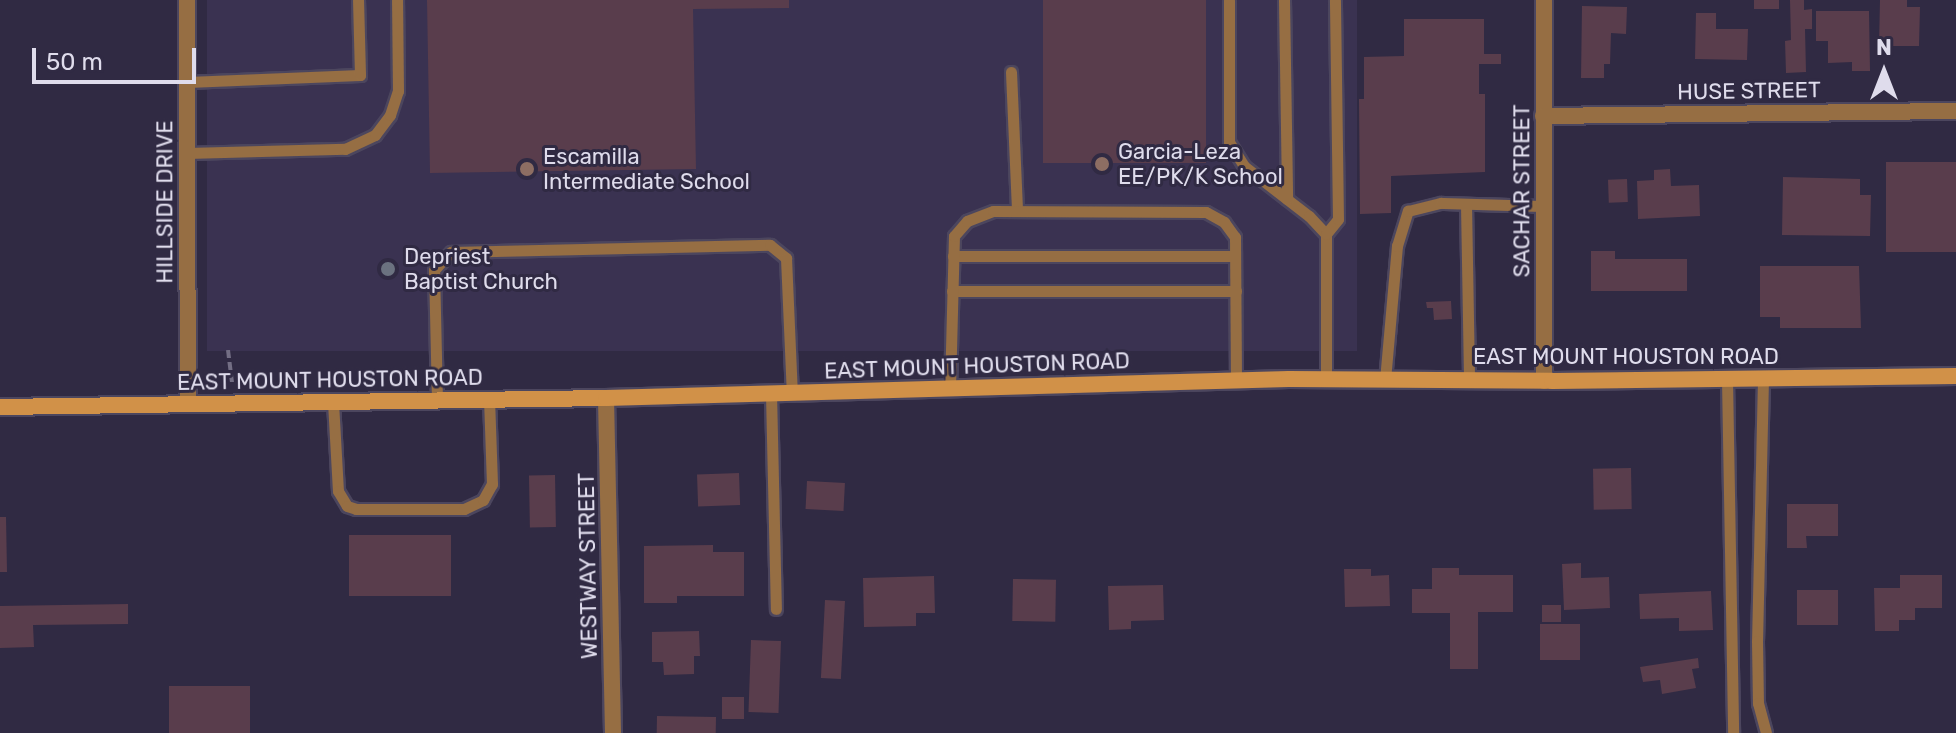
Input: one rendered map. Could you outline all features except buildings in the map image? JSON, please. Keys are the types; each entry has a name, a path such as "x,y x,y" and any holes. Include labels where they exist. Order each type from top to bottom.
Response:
{"main road":[{"name":"EAST MOUNT HOUSTON ROAD","path":"0,407 606,398 1236,380 1544,381 1956,376"}],"street":[{"name":"HILLSIDE DRIVE","path":"187,0 188,404"},
{"name":"SACHAR STREET","path":"1544,0 1544,381"},
{"name":"HUSE STREET","path":"1543,116 1956,111"},
{"name":"WESTWAY STREET","path":"606,398 613,733"}],"lane":[{"path":"187,82 360,75 358,0"},
{"path":"187,153 345,149 375,135 390,115 398,91 397,0"},
{"path":"1229,0 1229,142 1244,166 1326,234"},
{"path":"1284,0 1287,199"},
{"path":"1326,379 1326,234 1338,219 1335,0"},
{"path":"1011,72 1017,211"},
{"path":"1385,380 1397,246 1408,211 1441,203 1544,206"},
{"path":"1466,204 1469,380"},
{"path":"950,388 954,236 967,221 993,211 1206,212 1224,222 1235,237 1236,380"},
{"path":"437,400 434,270 451,252 770,245 786,258 792,393"},
{"path":"953,256 1235,256"},
{"path":"952,291 1236,291"},
{"path":"1727,379 1733,733"},
{"path":"1763,379 1757,641 1758,703 1766,733"},
{"path":"771,393 776,609"},
{"path":"333,402 338,491 347,506 356,509 464,509 483,500 492,484 489,400"}],"path":[{"path":"228,350 232,388"}],"shaded area":[{"path":"207,0 1357,0 1357,351 207,351"}],"place":[{"name":"Garcia-Leza EE/PK/K School","path":"1102,164"},
{"name":"Escamilla Intermediate School","path":"527,169"},
{"name":"Depriest Baptist Church","path":"388,269"}]}
